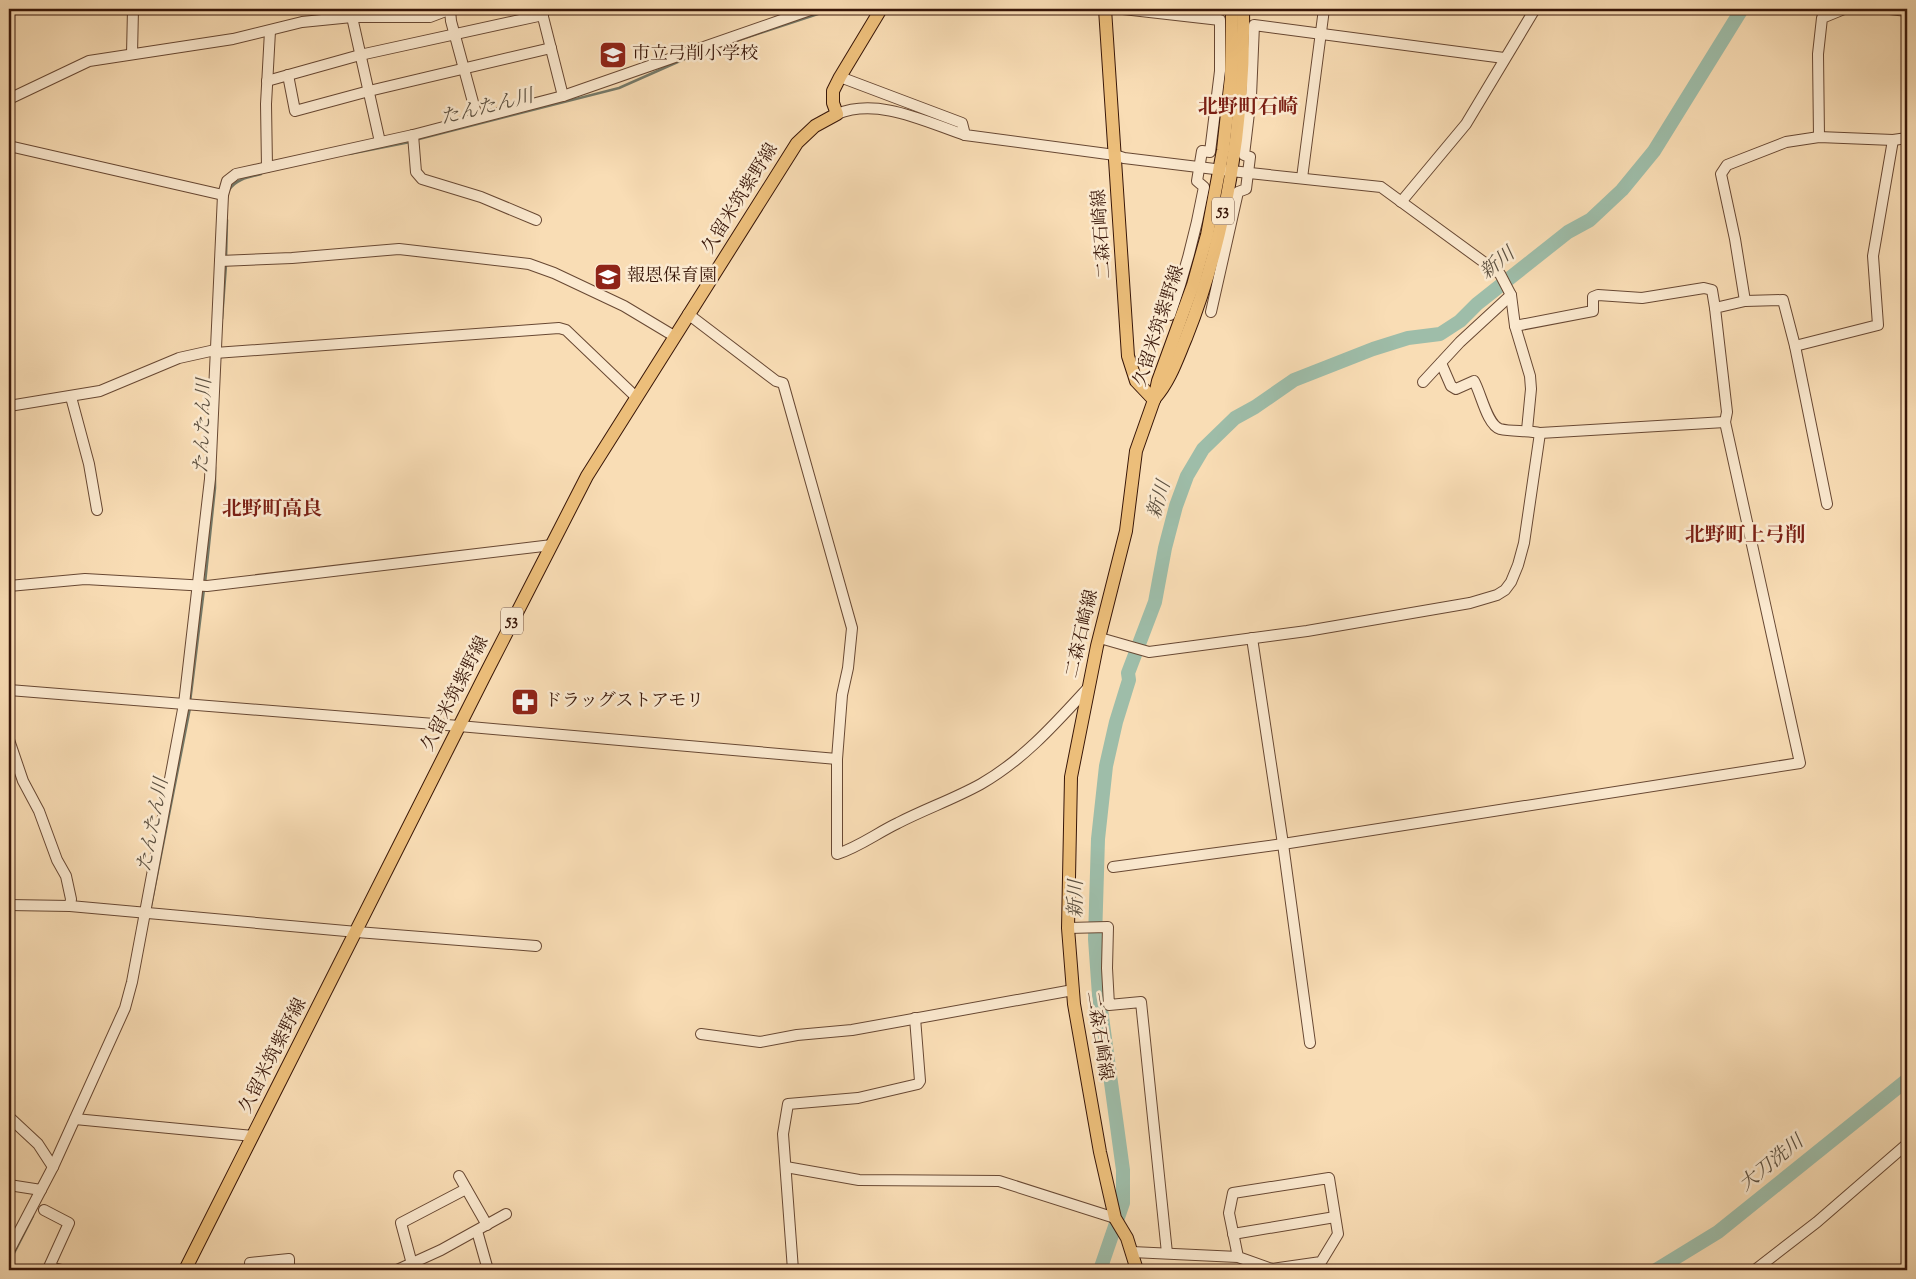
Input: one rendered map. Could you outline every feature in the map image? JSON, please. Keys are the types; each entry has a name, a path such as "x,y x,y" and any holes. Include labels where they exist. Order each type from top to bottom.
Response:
{"main road":[{"path":"837,114 833,91 881,9"},
{"name":"二森石崎線","path":"1105,9 1128,356 1136,381 1154,400 1136,451 1126,531 1107,602 1071,777 1068,928 1078,1032 1115,1218 1127,1238 1137,1270"},
{"name":"久留米筑紫野線","path":"1225,170 1231,77 1232,9"},
{"name":"久留米筑紫野線","path":"1154,400 1158,381 1193,285 1225,170 1240,89 1243,9"},
{"name":"久留米筑紫野線","path":"186,1270 459,726 587,476 797,143 815,126 837,114"}],"street":[{"path":"132,54 133,9"},
{"path":"9,1251 78,1119 125,1008 149,914 188,705 202,587 210,479 223,195 226,181 236,174 413,135 563,96 814,9"},
{"path":"1123,9 1220,20 1220,71 1214,130 1210,152 1202,151 1198,182 1204,187 1196,231 1170,315"},
{"path":"1302,178 1324,9"},
{"path":"1401,202 1466,124 1535,9"},
{"path":"1819,138 1818,54 1822,18 1844,9"},
{"path":"1890,9 1907,11"},
{"path":"9,99 89,61 233,39 302,22 352,17 430,17 451,10 455,34 477,118"},
{"path":"267,81 360,55 542,12 563,96"},
{"path":"352,17 380,142"},
{"path":"1211,312 1238,192 1246,189 1250,158 1244,155 1252,88 1254,25 1504,58"},
{"path":"267,167 267,81 270,31"},
{"path":"288,75 295,111 369,91 551,48"},
{"path":"840,77 962,123 965,134"},
{"path":"837,114 853,110 881,109 896,111 965,134 1115,155 1124,158 1381,186 1500,274 1511,295 1515,326 1530,376 1531,388 1527,430"},
{"path":"413,135 416,172 422,179 481,197 536,220"},
{"path":"1745,301 1721,174 1727,165 1786,142 1819,138 1893,140 1907,138"},
{"path":"1795,346 1878,325 1873,256 1893,140"},
{"path":"9,146 223,195"},
{"path":"220,261 292,258 399,249 529,264 554,273 624,306 674,336"},
{"path":"1113,867 1283,844 1800,763 1725,422 1727,412 1712,290 1704,288 1642,298 1598,295 1592,297 1593,311 1515,326"},
{"path":"1423,382 1460,342 1511,295"},
{"path":"1715,308 1745,301 1783,300 1795,346 1827,504"},
{"path":"688,314 776,381 784,383 852,628 848,668 842,695 836,760 837,854 864,843 896,824 980,784 1010,766 1038,742 1088,688"},
{"path":"9,406 100,391 179,358 215,352 559,328 566,330 636,397"},
{"path":"1441,363 1451,386 1456,390 1474,381 1494,425 1501,429 1527,430 1540,433 1725,422"},
{"path":"71,397 89,464 97,510"},
{"path":"1100,638 1149,652 1252,638 1470,604 1485,600 1505,590 1518,565 1524,543 1540,433"},
{"path":"9,586 85,579 202,587 552,545"},
{"path":"1252,638 1310,1043"},
{"path":"9,690 459,726 836,760"},
{"path":"9,740 23,781 39,812 57,860 66,876 71,899 70,906"},
{"path":"9,905 70,906 536,946"},
{"path":"1068,928 1108,927 1107,968 1109,1005 1140,1002 1167,1253"},
{"path":"701,1034 760,1042 797,1035 852,1030 1073,990"},
{"path":"793,1270 783,1134 788,1104 858,1098 918,1084 920,1081 915,1018"},
{"path":"9,1117 38,1144 53,1167"},
{"path":"78,1119 253,1136"},
{"path":"1755,1270 1817,1222 1907,1144"},
{"path":"786,1167 859,1180 999,1181 1115,1218"},
{"path":"459,1176 487,1225"},
{"path":"1132,1252 1238,1257 1272,1269 1321,1262 1338,1234 1329,1178 1233,1193 1229,1213 1238,1257"},
{"path":"9,1185 41,1190"},
{"path":"412,1264 401,1223 466,1188"},
{"path":"44,1210 69,1223 49,1267 62,1270"},
{"path":"396,1270 441,1250 506,1214"},
{"path":"1233,1234 1335,1217"},
{"path":"477,1231 488,1270"},
{"path":"250,1270 250,1263 289,1259 290,1270"}],"waterway":[{"name":"たんたん川","path":"715,48 833,9"},
{"name":"新川","path":"1100,1270 1123,1203 1123,1170 1099,995 1095,939 1098,839 1106,766 1116,722 1129,680 1128,673 1155,602 1165,548 1176,506 1187,476 1203,449 1235,418 1255,407 1294,380 1373,349 1408,338 1440,334 1460,321 1477,304 1568,232 1590,220 1622,190 1654,151 1742,9"},
{"name":"たんたん川","path":"415,140 619,88 689,57"},
{"name":"たんたん川","path":"349,154 410,142"},
{"name":"たんたん川","path":"229,190 239,181 261,174"},
{"name":"たんたん川","path":"226,259 227,220"},
{"name":"たんたん川","path":"222,319 226,265"},
{"name":"たんたん川","path":"205,583 215,488 215,467"},
{"name":"たんたん川","path":"190,702 204,589"},
{"name":"たんたん川","path":"150,911 190,708"},
{"name":"大刀洗川","path":"1656,1270 1718,1232 1907,1080"},
{"name":"たんたん川","path":"9,1263 33,1216"}],"place":[{"name":"市立弓削小学校","path":"613,55"},
{"name":"報恩保育園","path":"608,277"},
{"name":"ドラッグストアモリ","path":"525,702"}],"district":[{"name":"北野町石崎","path":"1248,108"},
{"name":"北野町高良","path":"272,510"},
{"name":"北野町上弓削","path":"1745,536"}]}
